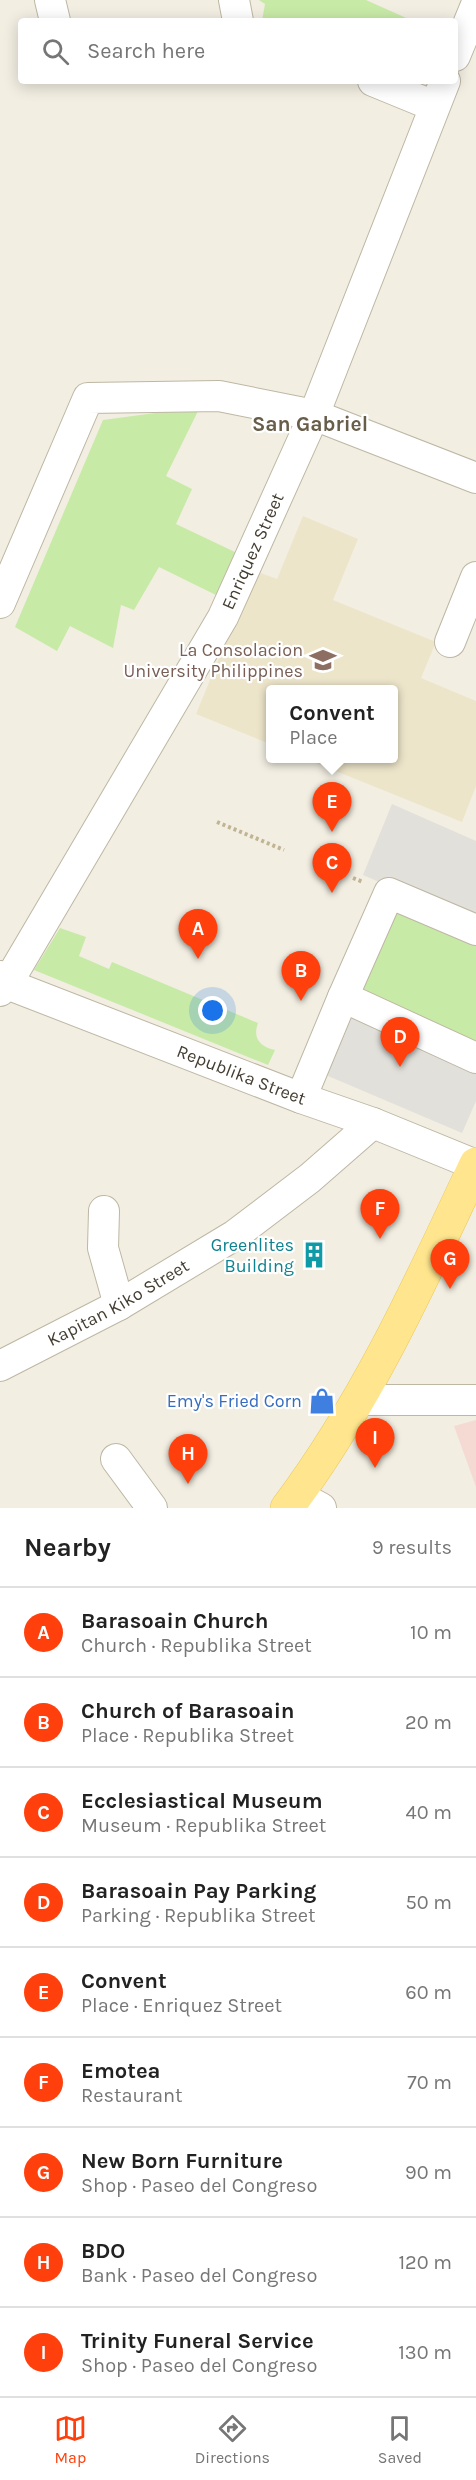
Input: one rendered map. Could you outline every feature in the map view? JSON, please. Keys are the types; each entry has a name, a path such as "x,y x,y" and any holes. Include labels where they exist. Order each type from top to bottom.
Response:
{"main road":[{"path":"302,1504 405,1312 476,1164"}],"street":[{"path":"50,0 54,18"},
{"path":"234,0 237,18"},
{"path":"458,49 476,5"},
{"path":"390,84 440,93"},
{"name":"Enriquez Street","path":"2,984 223,617 314,415 440,93"},
{"path":"0,603 88,398 219,396 314,415 476,478"},
{"path":"450,642 476,577"},
{"path":"301,1098 389,892 476,930"},
{"name":"Republika Street","path":"2,984 476,1164"},
{"path":"343,996 476,1058"},
{"name":"Kapitan Kiko Street","path":"0,1366 119,1305 235,1235 310,1178 373,1123"},
{"path":"104,1211 103,1248 119,1305"},
{"path":"358,1400 476,1400"},
{"path":"116,1460 152,1508"}],"path":[{"path":"217,822 284,850"}],"shaded area":[{"name":"La Consolacion University Philippines","path":"303,516 358,539 333,600 436,642 421,678 476,701 476,786 462,822 316,763 398,763 398,685 266,685 266,742 196,714 255,571 277,579"},
{"path":"392,804 476,841 476,924 363,875"},
{"path":"350,1006 476,1061 476,1101 462,1133 321,1073"},
{"path":"476,1420 476,1487 454,1426"}],"green space":[{"path":"259,0 366,0 406,18 263,18 265,4"},
{"path":"200,407 166,476 192,489 176,524 237,553 218,596 159,567 134,610 121,605 113,648 70,626 57,651 15,627 103,420"},
{"path":"395,902 476,937 476,1047 354,994"},
{"path":"60,928 86,937 79,956 109,969 112,962 258,1023 257,1038 266,1047 275,1050 268,1065 34,970"}],"place":[{"name":"La Consolacion University Philippines","path":"323,660"},
{"name":"Convent","path":"332,832"},
{"name":"Ecclesiastical Museum","path":"332,893"},
{"name":"Barasoain Church","path":"198,959"},
{"name":"Church of Barasoain","path":"301,1001"},
{"name":"Barasoain Pay Parking","path":"400,1067"},
{"name":"Emotea","path":"380,1239"},
{"name":"Greenlites Building","path":"314,1255"},
{"name":"New Born Furniture","path":"450,1289"},
{"name":"Emy's Fried Corn","path":"322,1401"},
{"name":"Trinity Funeral Service","path":"375,1468"},
{"name":"BDO","path":"188,1484"}],"district":[{"name":"San Gabriel","path":"310,424"}]}
